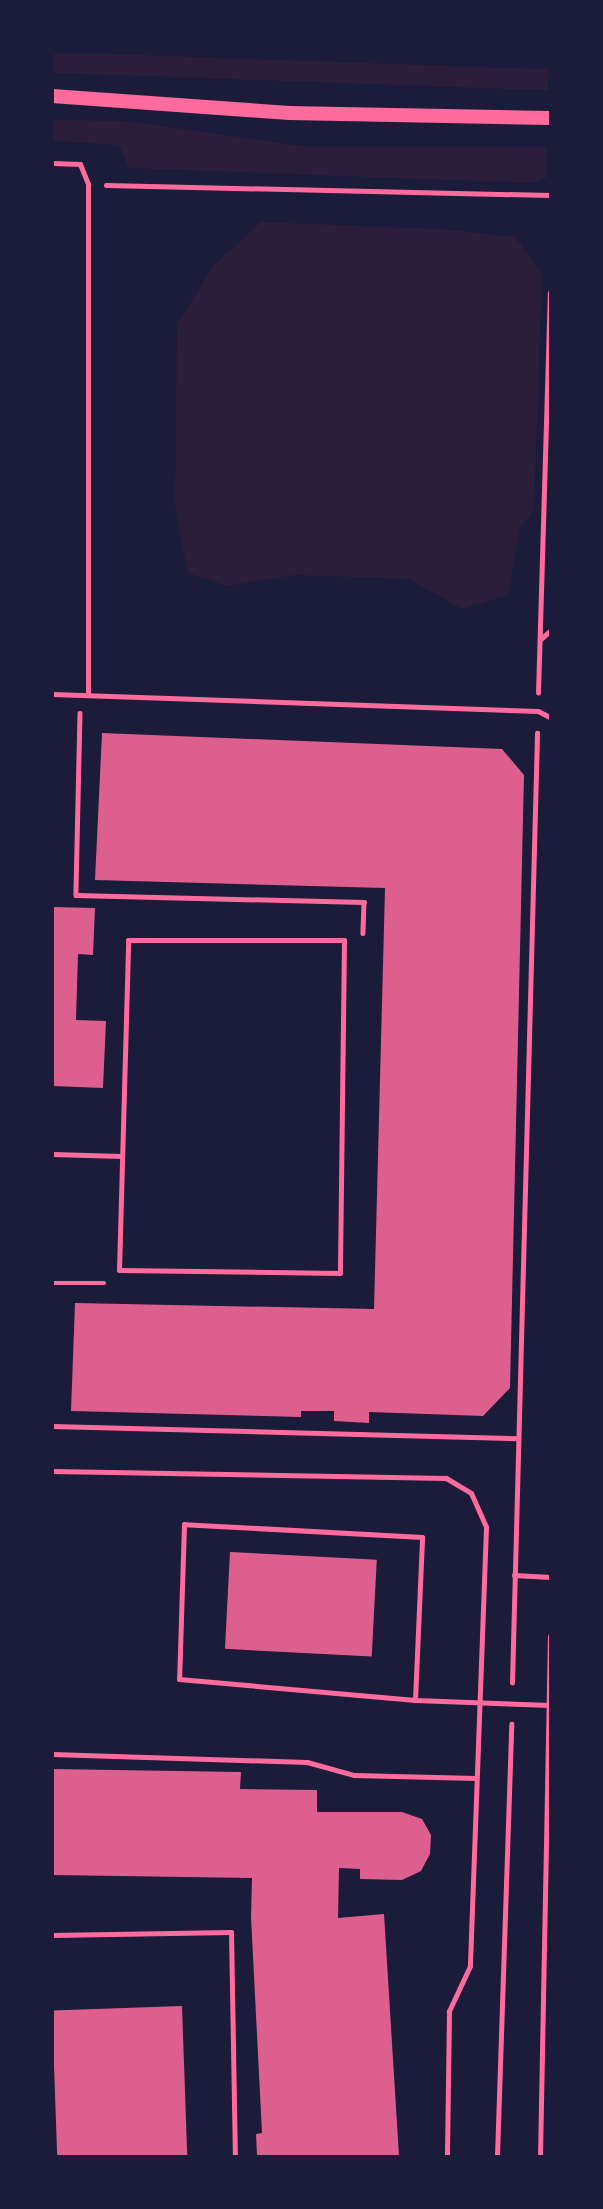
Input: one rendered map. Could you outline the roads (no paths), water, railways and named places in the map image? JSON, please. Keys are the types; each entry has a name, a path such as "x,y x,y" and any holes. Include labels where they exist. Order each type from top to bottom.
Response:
{"main road":[{"path":"52,96 289,113 551,118"}],"lane":[{"path":"52,163 80,164 88,184 88,694"},
{"path":"52,694 538,711 551,717"},
{"path":"128,940 344,940 340,1273 118,1270 122,1156 128,940"},
{"path":"52,1154 122,1156"},
{"path":"52,1471 446,1478 471,1493 486,1527 474,1779 470,1966 449,2011 447,2157"},
{"path":"415,1700 422,1537 184,1524 179,1679 415,1700 549,1705"},
{"path":"540,2157 551,1636"},
{"path":"52,1754 307,1762 354,1775 474,1779"},
{"path":"52,1935 230,1932 235,2157"}]}
